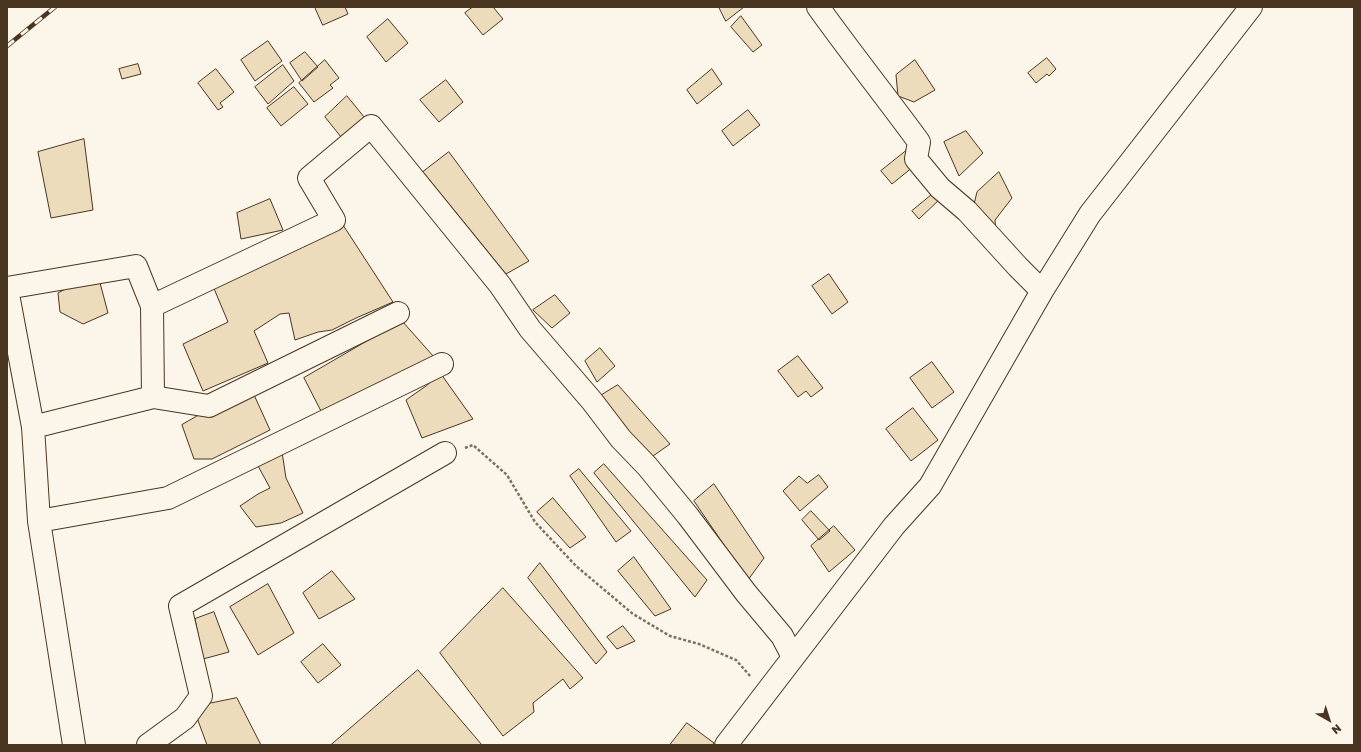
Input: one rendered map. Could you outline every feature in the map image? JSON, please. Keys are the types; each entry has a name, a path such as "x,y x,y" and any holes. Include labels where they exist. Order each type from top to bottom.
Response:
{"street":[{"path":"818,7 919,142 916,159 940,188 967,211 1042,291"},
{"path":"726,745 894,526 930,486 1042,291 1090,214 1251,7"},
{"path":"152,306 334,220 309,178 370,126 500,285 530,328 584,391 621,439 647,466 688,516 746,593 782,636 793,657"},
{"path":"74,745 39,520 33,427 7,288 136,266 152,306 153,397"},
{"path":"33,427 153,397 209,406 398,313"},
{"path":"39,520 168,498 442,364"},
{"path":"148,745 185,718 201,696 180,606 444,453"}],"path":[{"path":"444,453 473,446 506,476 535,522 576,566 632,614 670,636 699,644 736,660 765,694"}],"building":[{"path":"315,7 345,7 348,14 323,25"},
{"path":"473,7 493,7 503,19 483,35 465,13"},
{"path":"719,7 744,7 726,21"},
{"path":"741,16 762,45 753,52 731,27"},
{"path":"388,19 408,43 386,62 367,37"},
{"path":"268,41 282,61 255,81 241,60"},
{"path":"305,52 318,67 302,81 290,63"},
{"path":"1047,58 1056,69 1049,76 1047,74 1036,83 1028,73"},
{"path":"325,60 339,78 330,85 333,88 314,102 299,83"},
{"path":"915,60 935,90 914,102 898,96 896,75"},
{"path":"138,64 141,74 122,79 119,69"},
{"path":"283,65 294,81 268,104 255,87"},
{"path":"216,69 234,92 220,103 223,107 218,110 198,83"},
{"path":"712,69 722,84 697,104 687,90"},
{"path":"446,80 463,102 439,122 420,100"},
{"path":"294,87 308,104 281,126 267,108"},
{"path":"347,96 369,123 345,142 325,117"},
{"path":"748,110 760,125 733,146 722,131"},
{"path":"966,131 983,153 959,176 944,142"},
{"path":"84,139 93,210 51,218 38,152"},
{"path":"906,151 919,162 892,184 881,171"},
{"path":"449,152 529,261 506,274 423,172"},
{"path":"999,172 1012,198 995,220 996,236 973,208 977,192"},
{"path":"940,188 941,198 919,219 912,211"},
{"path":"270,199 283,230 241,239 237,213"},
{"path":"343,225 393,302 332,330 318,332 295,340 289,313 280,314 254,331 268,363 203,391 183,344 228,322 210,279"},
{"path":"829,274 848,302 832,314 812,286"},
{"path":"99,279 108,313 83,324 60,312 58,293 78,282"},
{"path":"555,295 570,313 552,328 533,310"},
{"path":"402,321 434,357 322,413 304,378"},
{"path":"600,348 615,366 597,382 585,361"},
{"path":"798,356 823,388 811,397 806,391 798,397 778,371"},
{"path":"932,362 954,392 932,408 910,378"},
{"path":"441,374 473,419 422,438 406,400"},
{"path":"618,385 670,444 653,456 639,446 592,401"},
{"path":"250,386 270,430 212,459 194,459 182,425"},
{"path":"913,408 938,440 911,461 886,429"},
{"path":"282,452 286,478 303,513 281,523 256,527 240,506 270,488 257,464"},
{"path":"604,464 707,580 695,597 594,473"},
{"path":"579,469 631,531 616,542 570,476"},
{"path":"819,475 828,487 800,511 783,491 799,476 807,483"},
{"path":"714,484 764,558 748,580 694,501"},
{"path":"553,498 586,537 570,548 537,512"},
{"path":"811,511 830,531 819,540 802,520"},
{"path":"834,526 855,550 829,572 811,546"},
{"path":"634,557 671,609 655,616 618,571"},
{"path":"540,563 607,652 596,664 528,578"},
{"path":"332,571 355,599 319,619 303,593"},
{"path":"268,584 294,633 258,655 230,607"},
{"path":"503,588 583,678 570,689 563,679 533,703 534,712 503,736 440,653"},
{"path":"214,612 229,652 203,659 195,619"},
{"path":"623,626 635,641 617,649 607,637"},
{"path":"323,644 341,665 318,683 301,662"},
{"path":"418,670 482,745 331,745"},
{"path":"237,698 261,745 207,745 193,707"},
{"path":"687,723 714,743 712,745 670,745"}],"railway":[{"path":"7,46 55,7"}]}
